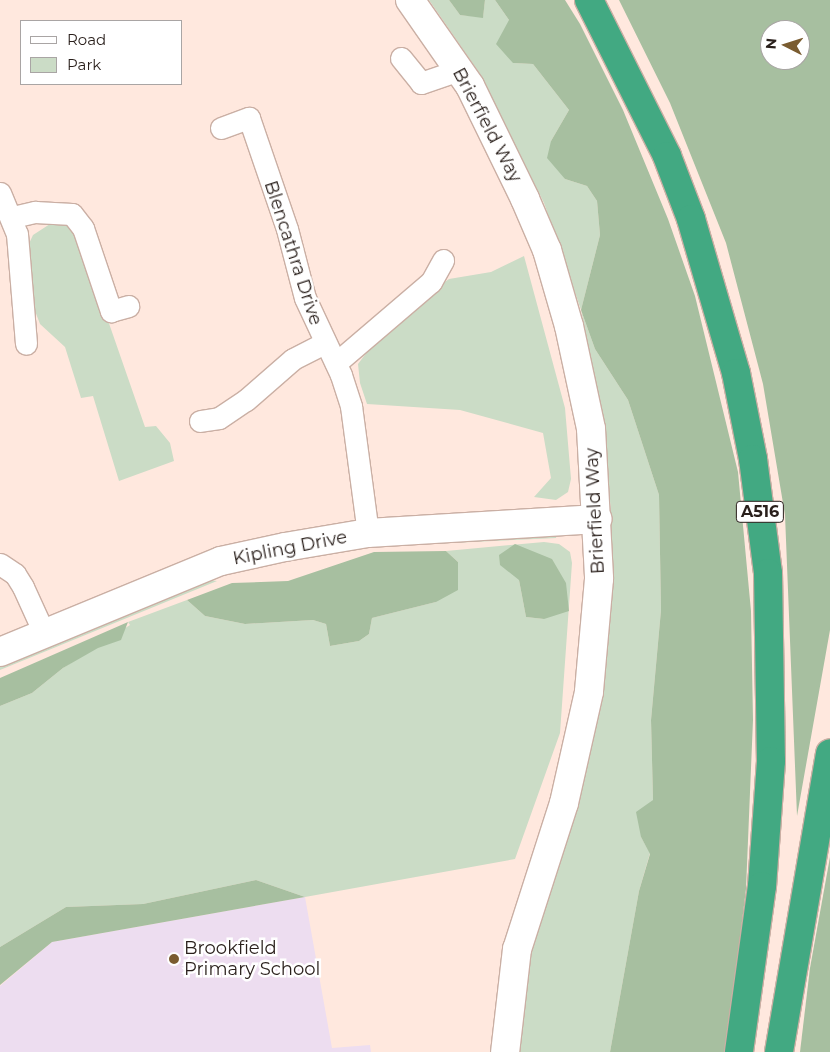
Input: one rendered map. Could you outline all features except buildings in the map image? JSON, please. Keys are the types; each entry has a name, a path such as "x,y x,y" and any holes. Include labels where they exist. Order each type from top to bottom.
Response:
{"highway":[{"name":"A516","path":"589,0 630,75 691,219 736,373 753,458 768,573 770,761 762,886 739,1052"},
{"path":"779,1052 830,754"}],"street":[{"name":"Brierfield Way","path":"410,0 459,70 505,151 546,250 569,326 586,403 598,519 597,615 589,692 564,803 517,948 505,1052"},
{"path":"401,58 421,83 459,70"},
{"name":"Blencathra Drive","path":"221,128 249,118 287,229 305,298 324,343 336,363 358,440 368,533"},
{"path":"0,193 13,217 26,344"},
{"path":"13,217 35,212 72,214 83,228 111,311 128,306"},
{"path":"336,363 431,282 443,260"},
{"path":"200,422 226,413 293,359 324,343"},
{"name":"Kipling Drive","path":"0,652 221,561 368,533 598,519"},
{"path":"0,564 15,574 44,633"}],"shaded area":[{"name":"Brookfield Primary School","path":"305,897 332,1048 370,1045 371,1052 0,1052 0,986 52,942"}],"green space":[{"path":"429,0 449,0 460,15 483,17 485,0 495,0 509,20 513,63 533,64 569,110 551,141 565,179 587,186 597,201 600,235 581,310 544,203 478,71"},
{"path":"449,0 485,0 483,18 460,15"},
{"path":"495,0 565,0 580,24 623,110 668,219 695,296 738,472 751,611 753,720 746,889 726,1052 610,1052 639,891 650,854 641,837 636,812 653,800 651,720 661,610 659,495 628,400 595,349 581,310 600,235 597,201 587,186 565,179 547,158 551,141 569,110 533,64 513,63 496,44 509,20"},
{"path":"619,0 830,0 830,630 797,816 785,515 763,384 726,243 670,103"},
{"path":"50,224 67,225 79,237 145,427 156,426 170,443 174,461 119,481 93,396 81,398 65,347 40,324 32,303 27,248 33,235"},
{"path":"524,256 565,408 571,479 568,492 556,500 534,497 551,478 543,433 460,410 367,404 360,383 358,364 385,328 434,290 449,279 491,272"},
{"path":"581,310 595,349 628,400 659,495 661,610 651,720 653,800 641,837 650,853 639,891 610,1052 518,1052 528,953 598,719 610,616 611,511 600,403"},
{"path":"557,534 556,538 364,547 376,544"},
{"path":"544,542 559,544 570,552 572,563 560,733 515,859 305,897 256,880 143,904 66,907 0,947 0,706 32,693 63,668 130,625 128,622 187,600 205,616 245,624 313,620 326,624 330,646 359,641 369,634 372,618 436,602 458,562 446,551","holes":["519,580 544,619 526,617"]},
{"path":"515,544 552,559 566,583 569,611 544,619 526,617 519,580 500,565 499,555"},
{"path":"446,551 458,562 458,590 436,602 372,618 369,634 359,641 330,646 326,624 313,620 245,624 205,616 187,600 232,583 288,581 374,552"},
{"path":"207,580 217,581 0,670 0,666 48,645"},
{"path":"128,622 121,640 98,648 63,668 32,693 0,706 0,678"},
{"path":"830,857 830,1052 800,1052 810,968"},
{"path":"256,880 305,897 52,942 0,985 0,947 66,907 143,904"}],"place":[{"name":"Brookfield Primary School","path":"174,959"}]}
